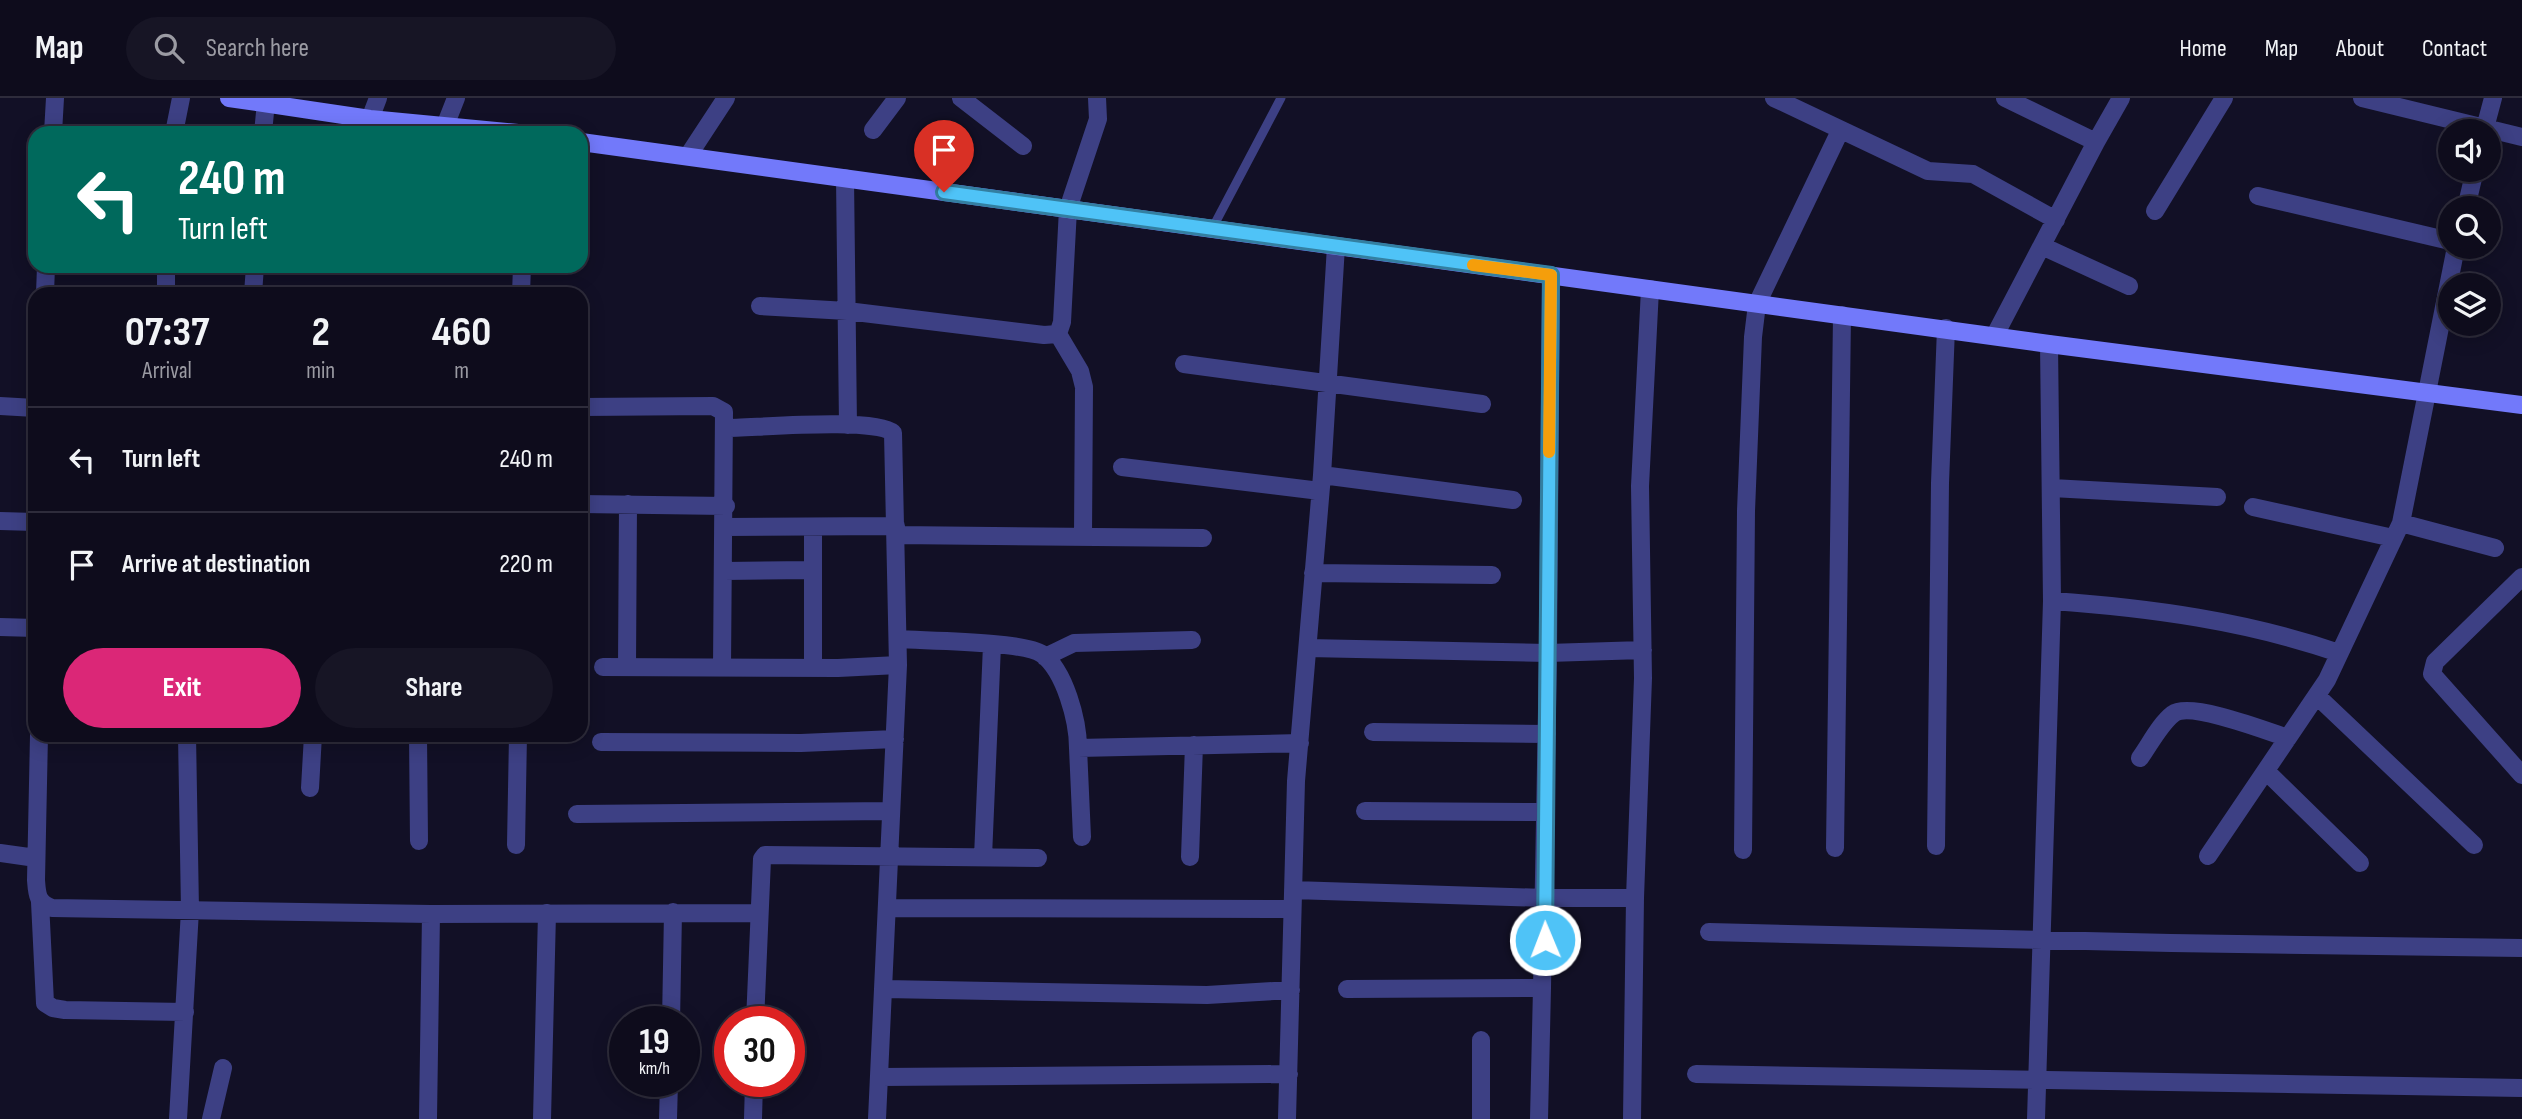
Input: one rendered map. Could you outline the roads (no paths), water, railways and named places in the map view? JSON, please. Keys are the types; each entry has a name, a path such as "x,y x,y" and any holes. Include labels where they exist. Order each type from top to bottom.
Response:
{"street":[{"path":"53,126 55,98"},
{"path":"175,126 181,98"},
{"path":"229,98 278,101 370,119 445,126 456,98"},
{"path":"370,119 378,98"},
{"path":"688,156 726,98"},
{"path":"873,130 897,98"},
{"path":"961,98 1023,146"},
{"path":"1083,535 1084,387 1080,371 1058,334 1062,322 1068,209 1098,119 1097,98"},
{"path":"1774,98 1928,171 1944,174 1967,171 2056,220"},
{"path":"1995,335 2121,98"},
{"path":"2155,211 2224,98"},
{"path":"2362,98 2443,119"},
{"path":"2488,119 2493,98"},
{"path":"2014,100 2096,142"},
{"path":"266,126 278,101"},
{"path":"1743,850 1746,524 1752,351 1757,304 1840,131"},
{"path":"2501,133 2522,137"},
{"path":"588,143 2049,344 2522,405"},
{"path":"845,178 848,425"},
{"path":"2259,196 2438,239"},
{"path":"1287,1119 1292,909 1300,743 1321,483 1336,246"},
{"path":"2042,246 2129,286"},
{"path":"2208,856 2317,696 2397,531 2429,392 2453,259"},
{"path":"1539,1119 1547,733 1551,275"},
{"path":"1632,1119 1635,898 1643,650 1640,486 1650,289"},
{"path":"760,306 848,312 1044,335 1058,334"},
{"path":"1835,848 1842,315"},
{"path":"1936,846 1940,483 1946,328"},
{"path":"2036,1119 2039,939 2052,601 2049,344"},
{"path":"1184,364 1482,404"},
{"path":"0,406 28,408"},
{"path":"588,407 718,406 724,412 726,506 722,667"},
{"path":"725,428 848,425 877,426 893,433 898,664 877,1119"},
{"path":"1122,467 1513,500"},
{"path":"2052,488 2217,497"},
{"path":"627,667 628,503"},
{"path":"588,504 726,506"},
{"path":"2253,508 2495,548"},
{"path":"0,521 28,522"},
{"path":"725,527 1203,538"},
{"path":"813,528 813,668"},
{"path":"724,571 812,570"},
{"path":"1313,573 1492,575"},
{"path":"2518,590 2435,662 2432,674 2522,775"},
{"path":"2052,601 2202,616 2301,640 2339,653"},
{"path":"0,627 28,628"},
{"path":"898,639 1031,649 1045,657 1056,671 1074,712 1082,837"},
{"path":"1045,657 1074,643 1192,640"},
{"path":"983,857 992,645"},
{"path":"1308,648 1548,653 1643,650"},
{"path":"603,667 813,668 898,664"},
{"path":"2317,696 2474,845"},
{"path":"2140,758 2171,715 2181,710 2237,722 2288,738"},
{"path":"1373,732 1547,733"},
{"path":"601,742 802,743 895,738"},
{"path":"39,742 36,858 45,1003 53,1009 65,1010 185,1012"},
{"path":"178,1119 190,910 187,742"},
{"path":"310,788 313,742"},
{"path":"418,742 419,841"},
{"path":"516,845 519,742"},
{"path":"1078,748 1300,743"},
{"path":"1191,857 1194,745"},
{"path":"2267,772 2360,863"},
{"path":"577,814 890,811"},
{"path":"1365,811 1544,812"},
{"path":"0,853 36,858"},
{"path":"755,1006 757,913 762,859 765,855 1038,858"},
{"path":"1293,890 1544,898 1635,898"},
{"path":"40,902 58,909 431,914 757,913"},
{"path":"887,908 1292,909"},
{"path":"671,1006 673,912"},
{"path":"542,1119 547,913"},
{"path":"428,1119 431,914"},
{"path":"1709,932 2522,948"},
{"path":"1346,989 1542,988"},
{"path":"885,989 1207,995 1290,990"},
{"path":"1480,1119 1481,1040"},
{"path":"211,1119 223,1068"},
{"path":"880,1077 1289,1074"},
{"path":"1696,1074 2522,1088"},
{"path":"668,1119 669,1097"},
{"path":"753,1119 754,1097"}],"lane":[{"path":"1212,229 1281,98"}]}
